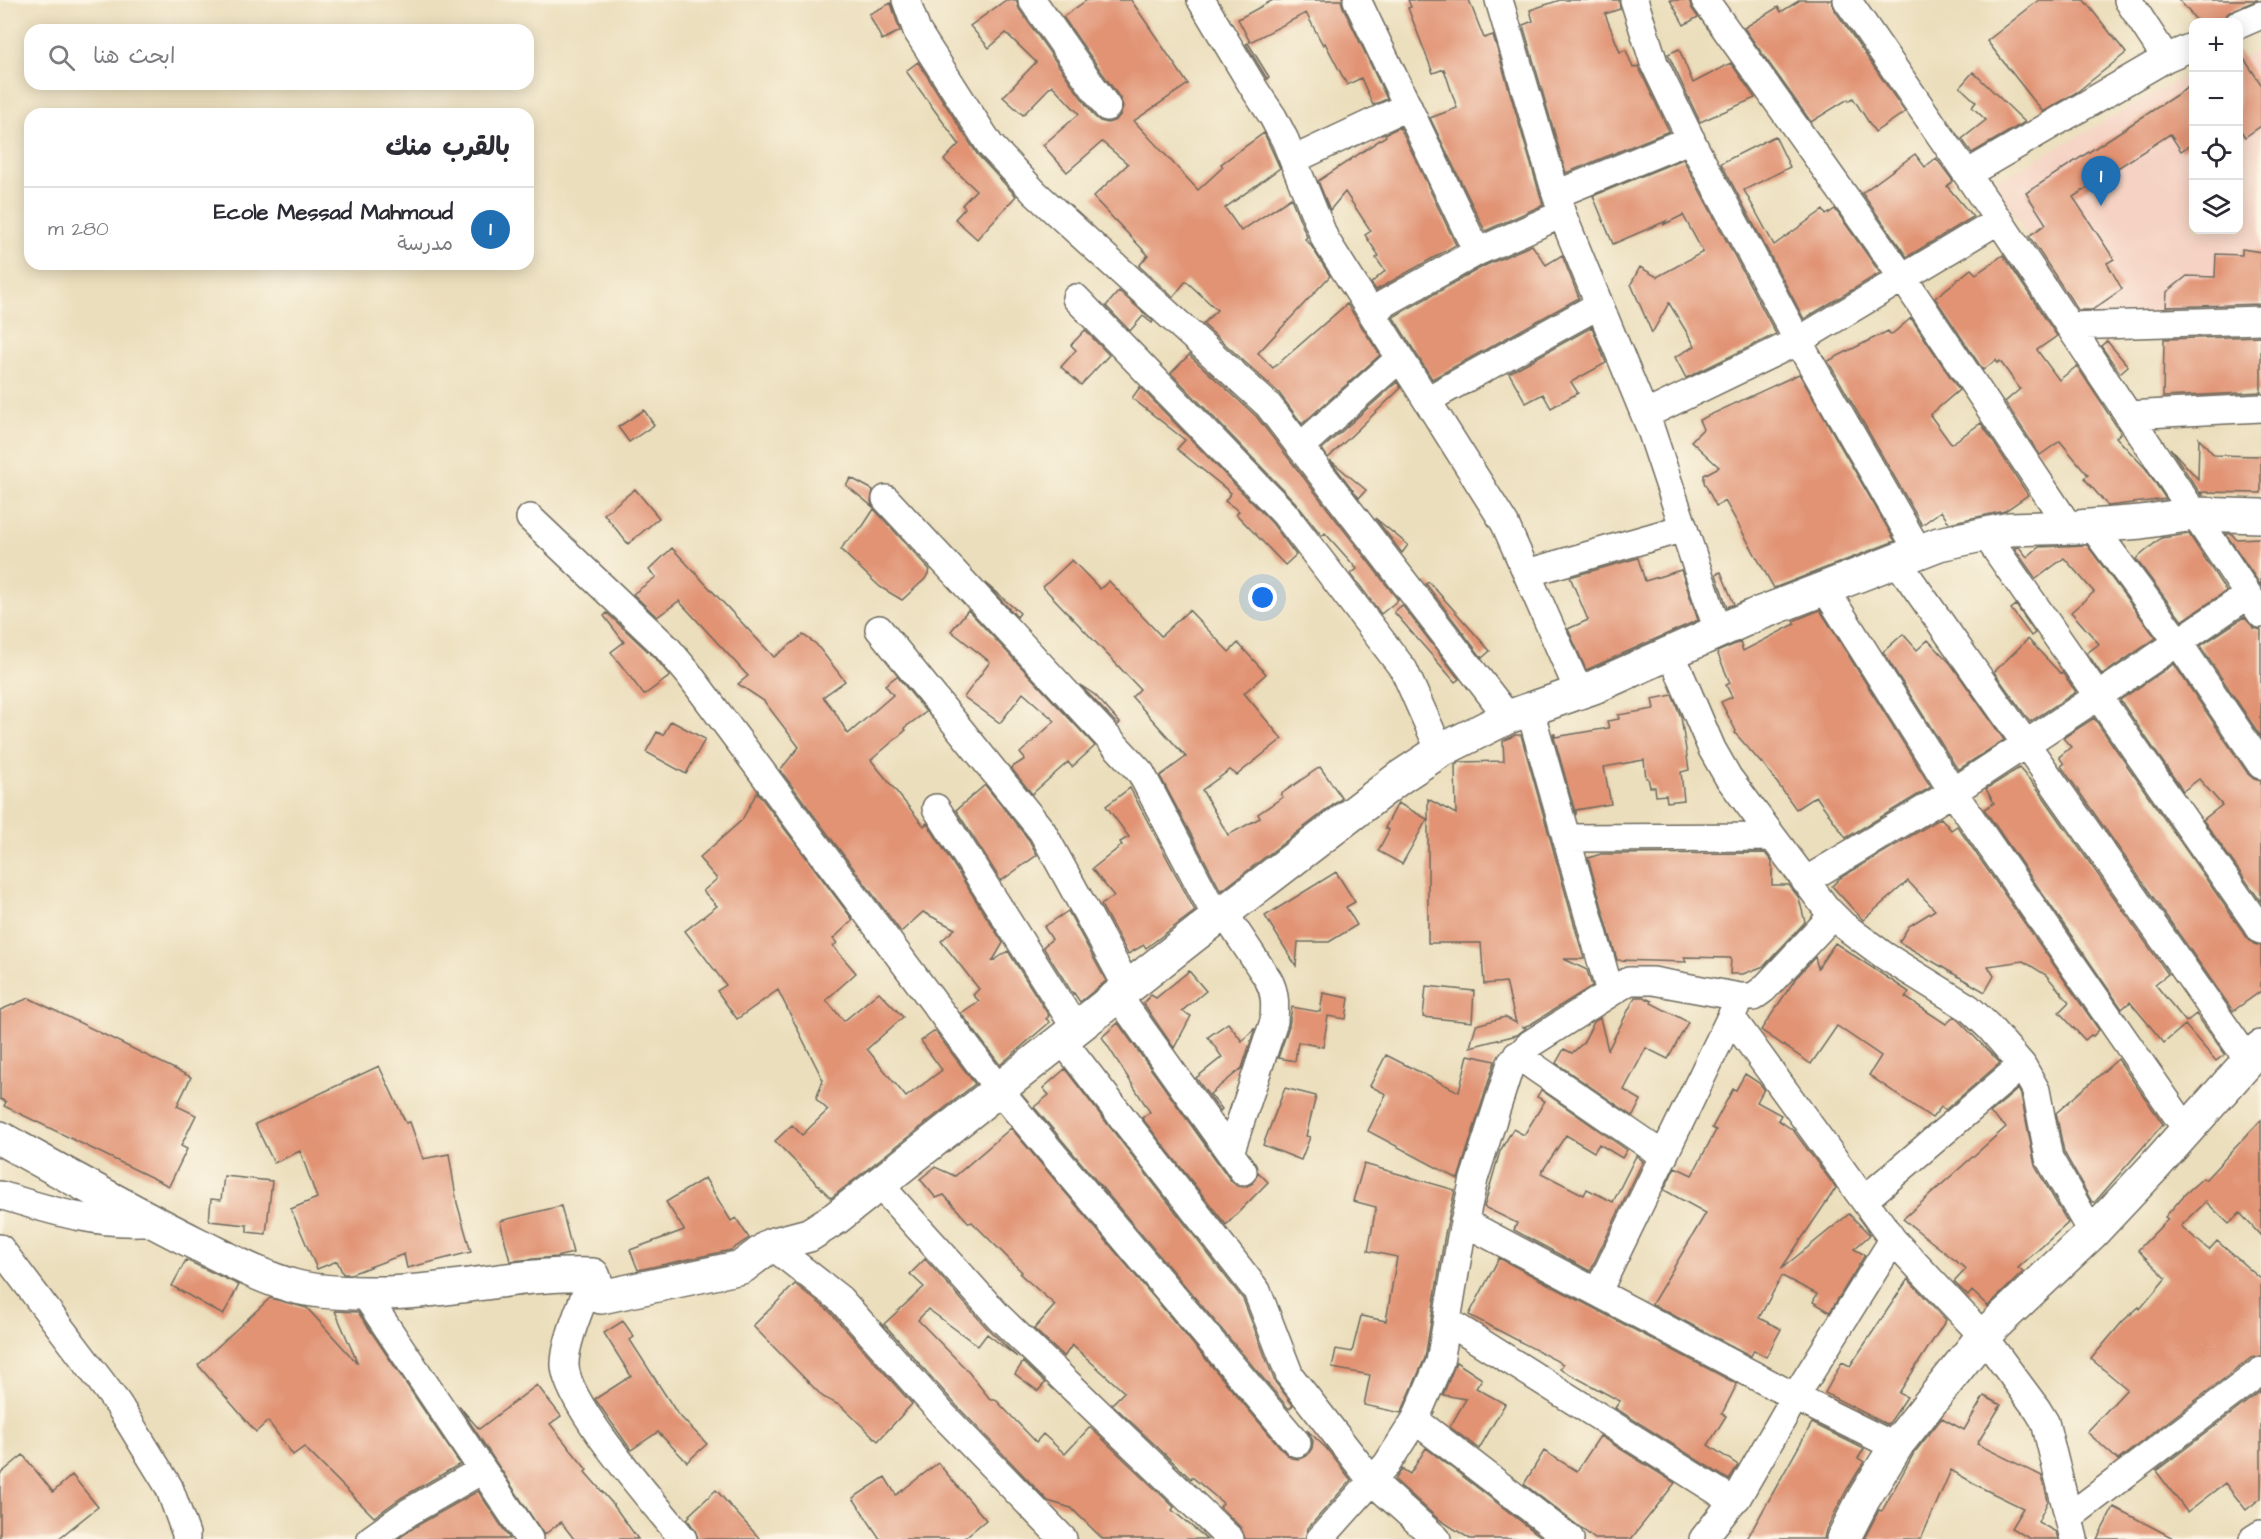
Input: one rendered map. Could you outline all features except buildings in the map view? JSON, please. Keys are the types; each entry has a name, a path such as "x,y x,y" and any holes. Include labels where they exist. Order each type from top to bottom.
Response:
{"street":[{"path":"906,0 917,31 990,145 1035,193 1268,405 1299,447 1519,714 1566,838 1610,992"},
{"path":"1032,0 1107,107"},
{"path":"1201,0 1255,90 1274,117 1325,239 1505,524 1579,692"},
{"path":"1357,0 1477,252"},
{"path":"1499,0 1559,204 1645,416 1718,631"},
{"path":"1635,0 1654,63 1691,140 1798,341 1908,556 2025,744 2255,1054 2092,1233 1983,1336 1926,1405 1896,1447 1864,1498 1843,1539"},
{"path":"1705,0 2080,527 2178,642 2261,765"},
{"path":"1805,881 1953,792 2178,642 2254,604 1999,220 1847,0"},
{"path":"2128,0 2166,58"},
{"path":"2243,23 2261,15"},
{"path":"1967,174 2166,58 2189,48"},
{"path":"1293,160 1408,106"},
{"path":"1371,311 1559,204 1691,140"},
{"path":"1645,416 1798,341 1999,220"},
{"path":"1076,298 1284,513 1404,670 1440,751"},
{"path":"1427,400 1599,305"},
{"path":"2069,326 2261,320"},
{"path":"1299,447 1400,358"},
{"path":"2128,415 2261,408"},
{"path":"879,629 1041,831 1123,992 1236,1162 1274,1021 1273,988 1220,915 1141,773 886,499"},
{"path":"593,1275 601,1297 742,1267 771,1245 809,1235 836,1218 1220,915 1400,778 1440,751 1519,714 1579,692 1718,631 1939,544 2010,529 2080,527 2194,514 2261,516"},
{"path":"530,518 667,648 688,673 999,1090 1297,1443"},
{"path":"1527,573 1684,528"},
{"path":"1985,534 2097,698 2261,930"},
{"path":"1825,589 1953,792 2187,1130"},
{"path":"1671,653 1712,749 1728,777 1833,915 1885,956 1969,1008 2022,1065 2036,1090 2049,1158 2092,1233"},
{"path":"936,808 1069,1035 1257,1291 1290,1376 1372,1481 1437,1539"},
{"path":"1566,838 1772,837"},
{"path":"1598,1291 1736,1007 1764,989 1833,915"},
{"path":"1320,1539 1387,1464 1415,1420 1440,1362 1464,1222 1482,1149 1511,1063 1530,1044 1629,981 1637,980 1736,1007 1893,1240 1983,1336 2045,1422 2072,1528 2261,1371"},
{"path":"1517,1055 1664,1156"},
{"path":"1864,1200 2022,1065"},
{"path":"0,1138 153,1221 260,1274 295,1287 364,1293 421,1291 514,1278 567,1274 593,1275"},
{"path":"878,1183 999,1317 1230,1539"},
{"path":"0,1195 83,1217 119,1223 153,1221"},
{"path":"1464,1222 1795,1397 1896,1447"},
{"path":"1703,1539 1741,1492 1795,1397 1893,1240"},
{"path":"771,1245 840,1299 944,1416 1063,1539"},
{"path":"0,1248 118,1404 169,1487 186,1539"},
{"path":"593,1275 568,1346 565,1366 569,1386 599,1433 683,1539"},
{"path":"364,1293 529,1539"},
{"path":"1447,1321 1733,1501"},
{"path":"1415,1420 1570,1539"},
{"path":"371,1539 398,1531 482,1470"},
{"path":"2253,1539 2261,1534"}],"shaded area":[{"path":"2261,49 2261,317 2080,320 1994,183 2189,74 2189,234 2243,234 2243,58"}],"place":[{"name":"Ecole Messad Mahmoud","path":"2101,206"}]}
